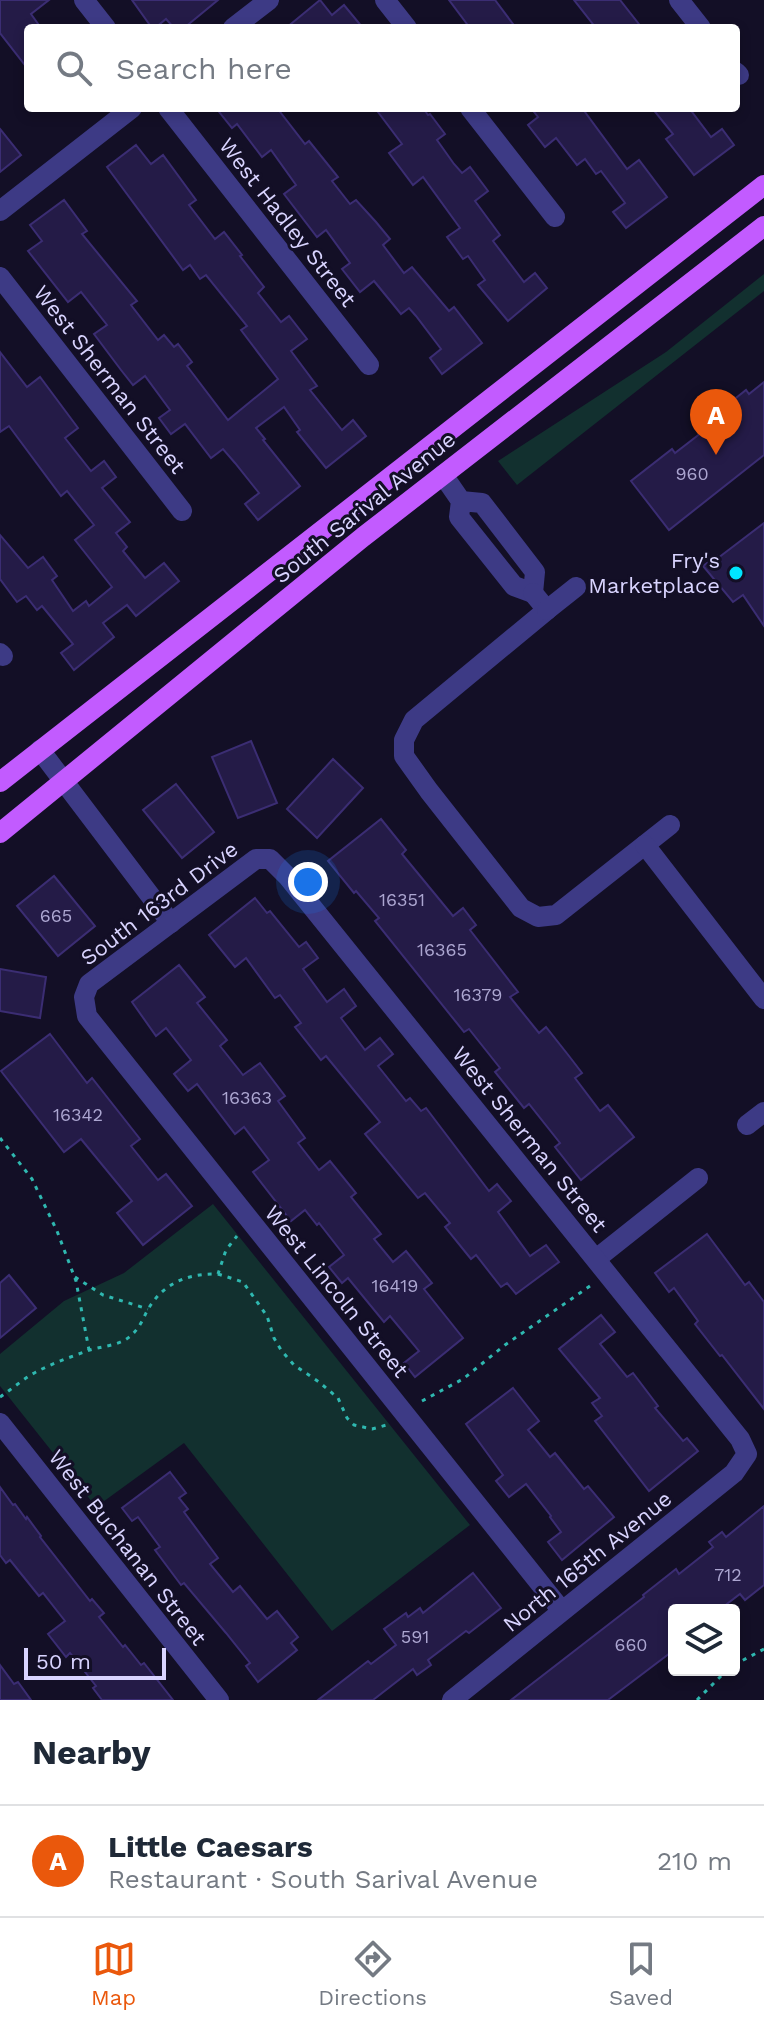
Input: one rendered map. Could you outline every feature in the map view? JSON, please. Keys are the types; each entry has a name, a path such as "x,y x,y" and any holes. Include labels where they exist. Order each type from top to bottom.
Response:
{"main road":[{"path":"757,191 764,215"},
{"name":"South Sarival Avenue","path":"0,782 757,191"},
{"name":"South Sarival Avenue","path":"0,833 363,537 764,226"},
{"path":"524,374 541,397"}],"street":[{"path":"84,0 103,24"},
{"path":"238,24 269,0"},
{"path":"385,0 404,24"},
{"path":"687,3 699,24"},
{"path":"0,211 127,112"},
{"name":"West Hadley Street","path":"171,112 369,365"},
{"path":"473,112 555,217"},
{"name":"West Sherman Street","path":"0,277 182,511"},
{"path":"443,475 461,501 459,517 514,586 533,593 547,610"},
{"path":"461,501 482,503 535,572 533,593"},
{"path":"487,552 507,536"},
{"path":"576,587 414,720 404,740 404,756 521,908 538,917 556,915 670,825"},
{"path":"40,750 171,923"},
{"path":"645,845 764,999"},
{"name":"South 163rd Drive","path":"84,997 89,984 256,859 270,859"},
{"name":"West Sherman Street","path":"270,859 288,877 596,1259 740,1439 747,1454"},
{"name":"West Lincoln Street","path":"84,997 87,1016 562,1611"},
{"path":"747,1125 764,1112"},
{"path":"596,1259 698,1178"},
{"name":"West Buchanan Street","path":"0,1423 219,1700"},
{"name":"North 165th Avenue","path":"452,1700 734,1473 747,1454"}],"path":[{"path":"0,1138 32,1179 57,1231 75,1277 89,1350"},
{"path":"218,1274 226,1250 252,1223"},
{"path":"0,1397 35,1372 89,1350 122,1342 134,1332 148,1309 169,1285 204,1273 218,1274 243,1282 267,1316 281,1350 294,1365 338,1398 347,1418 354,1425 380,1427 392,1423 403,1411 463,1379 505,1345 593,1284 596,1259"},
{"path":"75,1277 103,1295 148,1309"},
{"path":"740,1662 764,1649"},
{"path":"697,1700 721,1676"}],"green space":[{"path":"764,274 764,291 517,485 498,461 666,352"},
{"path":"213,1204 470,1525 332,1631 184,1443 96,1507 0,1386 0,1354 64,1301 124,1273"}],"building":[{"path":"0,0 49,0 31,14 38,24 24,24 24,64 0,33"},
{"path":"132,0 218,0 189,24 170,24 166,19 160,24 149,24"},
{"path":"320,0 332,15 344,5 360,24 291,24"},
{"path":"449,0 495,0 513,24 467,24"},
{"path":"574,0 620,0 639,24 593,24"},
{"path":"219,112 280,112 305,144 309,141 338,177 332,181 350,204 356,200 390,239 383,245 404,273 412,267 449,311 454,307 482,343 442,374 430,358 441,349 416,316 409,308 401,314 374,281 360,292 342,269 350,263 326,230 317,237 284,194 296,185 271,150 262,157 237,124 232,128"},
{"path":"378,112 430,114 445,134 437,140 454,164 462,173 470,167 488,191 475,201 500,235 493,241 524,282 535,273 547,288 508,321 478,285 485,280 468,256 463,259 447,237 460,228 423,177 413,185 389,153 402,144"},
{"path":"534,112 585,112 627,169 639,160 667,197 626,228 613,212 625,203 601,171 596,174 585,159 577,165 556,138 545,147 528,125 538,117"},
{"path":"655,112 692,112 711,137 722,129 734,145 694,175 666,139 673,134"},
{"path":"0,129 21,155 0,172"},
{"path":"136,145 151,164 163,155 196,200 189,205 215,239 224,232 264,287 258,293 281,322 289,316 307,339 291,351 317,386 310,390 342,430 353,420 366,436 326,468 297,432 300,430 284,407 256,428 300,486 258,520 245,504 259,493 235,463 223,449 211,458 185,424 171,434 159,418 170,410 145,376 133,385 94,334 107,325 81,292 68,302 28,251 42,241 30,225 64,200 87,231 82,234 137,301 131,305 158,340 164,335 174,347 178,344 192,362 187,366 228,420 278,379 241,330 247,326 206,275 200,279 190,265 183,270 107,167"},
{"path":"0,352 27,387 40,377 78,428 65,438 91,471 104,461 116,477 102,488 130,522 116,533 127,547 123,551 145,578 164,563 179,581 136,616 127,605 103,623 114,637 74,670 61,653 73,644 42,606 37,610 26,596 17,602 0,579 0,535 28,568 43,557 57,576 52,580 73,611 86,601 89,606 112,587 75,540 94,525 67,491 61,496 9,426 0,432"},
{"path":"764,382 764,455 669,530 631,481 672,449 675,453 710,426 707,421 746,390 749,394"},
{"name":"Fry's Marketplace","path":"764,523 764,626 743,595 733,602 703,566"},
{"path":"251,741 277,803 238,818 212,757"},
{"path":"333,759 363,788 317,838 287,809"},
{"path":"176,784 214,832 182,858 143,810"},
{"path":"381,819 406,850 402,854 453,916 463,908 476,925 470,930 518,992 510,997 539,1033 546,1027 569,1056 582,1073 575,1078 600,1111 608,1105 634,1137 581,1180 555,1147 560,1143 529,1104 524,1108 495,1072 500,1068 469,1029 464,1032 375,921 379,918 328,861"},
{"path":"54,876 95,926 58,956 17,906"},
{"path":"255,898 267,913 270,911 299,947 306,942 318,958 303,969 327,1002 344,989 356,1006 341,1018 365,1050 380,1038 393,1054 378,1066 406,1101 410,1098 421,1111 426,1108 489,1191 497,1184 511,1201 498,1212 530,1256 546,1245 559,1262 516,1294 507,1283 501,1287 476,1255 471,1259 445,1227 450,1223 425,1193 418,1198 365,1134 380,1122 326,1056 321,1060 295,1027 301,1023 280,995 275,998 246,958 235,967 209,935"},
{"path":"179,965 205,997 197,1003 227,1040 220,1046 243,1075 260,1063 285,1096 278,1101 305,1138 298,1143 319,1170 330,1161 356,1193 351,1197 381,1234 374,1239 393,1262 406,1251 432,1283 424,1289 463,1338 415,1377 404,1363 419,1351 390,1316 384,1322 348,1278 342,1283 329,1267 344,1255 319,1223 317,1225 305,1210 291,1221 253,1172 269,1160 244,1127 235,1134 197,1084 188,1091 174,1074 191,1060 166,1028 156,1036 132,1002"},
{"path":"0,969 46,977 40,1018 0,1011"},
{"path":"50,1034 87,1083 92,1078 140,1139 131,1146 158,1180 166,1174 192,1206 143,1245 117,1213 132,1201 81,1139 64,1152 1,1071"},
{"path":"707,1234 745,1285 749,1282 764,1302 764,1409 695,1324 698,1321 674,1288 669,1292 655,1273"},
{"path":"9,1275 36,1308 0,1338 0,1283"},
{"path":"601,1315 615,1332 600,1344 627,1377 633,1373 658,1406 655,1408 683,1441 687,1438 698,1451 649,1491 595,1421 602,1416 592,1403 600,1398 559,1349"},
{"path":"513,1388 539,1421 528,1430 550,1457 555,1453 584,1489 588,1486 614,1517 562,1560 548,1542 561,1532 551,1516 526,1484 509,1497 496,1481 503,1475 466,1424"},
{"path":"170,1472 186,1493 179,1498 188,1509 184,1512 218,1558 210,1564 233,1592 240,1586 267,1619 277,1611 298,1637 291,1643 297,1650 258,1682 246,1666 250,1663 184,1583 181,1585 155,1550 160,1547 138,1517 132,1521 122,1508"},
{"path":"0,1487 27,1517 90,1601 92,1599 104,1613 99,1617 123,1647 125,1645 141,1665 144,1663 173,1700 102,1700 93,1688 96,1686 70,1653 66,1657 48,1634 65,1621 43,1593 39,1596 10,1560 6,1563 0,1555"},
{"path":"764,1506 764,1585 745,1600 740,1594 727,1604 668,1604 668,1655 608,1700 511,1700 676,1569 679,1574 713,1547 709,1542 722,1532 726,1537"},
{"path":"473,1573 501,1608 428,1660 431,1665 417,1675 413,1669 373,1700 318,1700 368,1661 371,1664 396,1645 384,1629 406,1613 408,1617 420,1608 423,1613"},
{"path":"0,1665 14,1684 18,1682 31,1700 0,1700"}],"place":[{"name":"Little Caesars","path":"716,455"},
{"name":"Fry's Marketplace","path":"736,573"}]}
